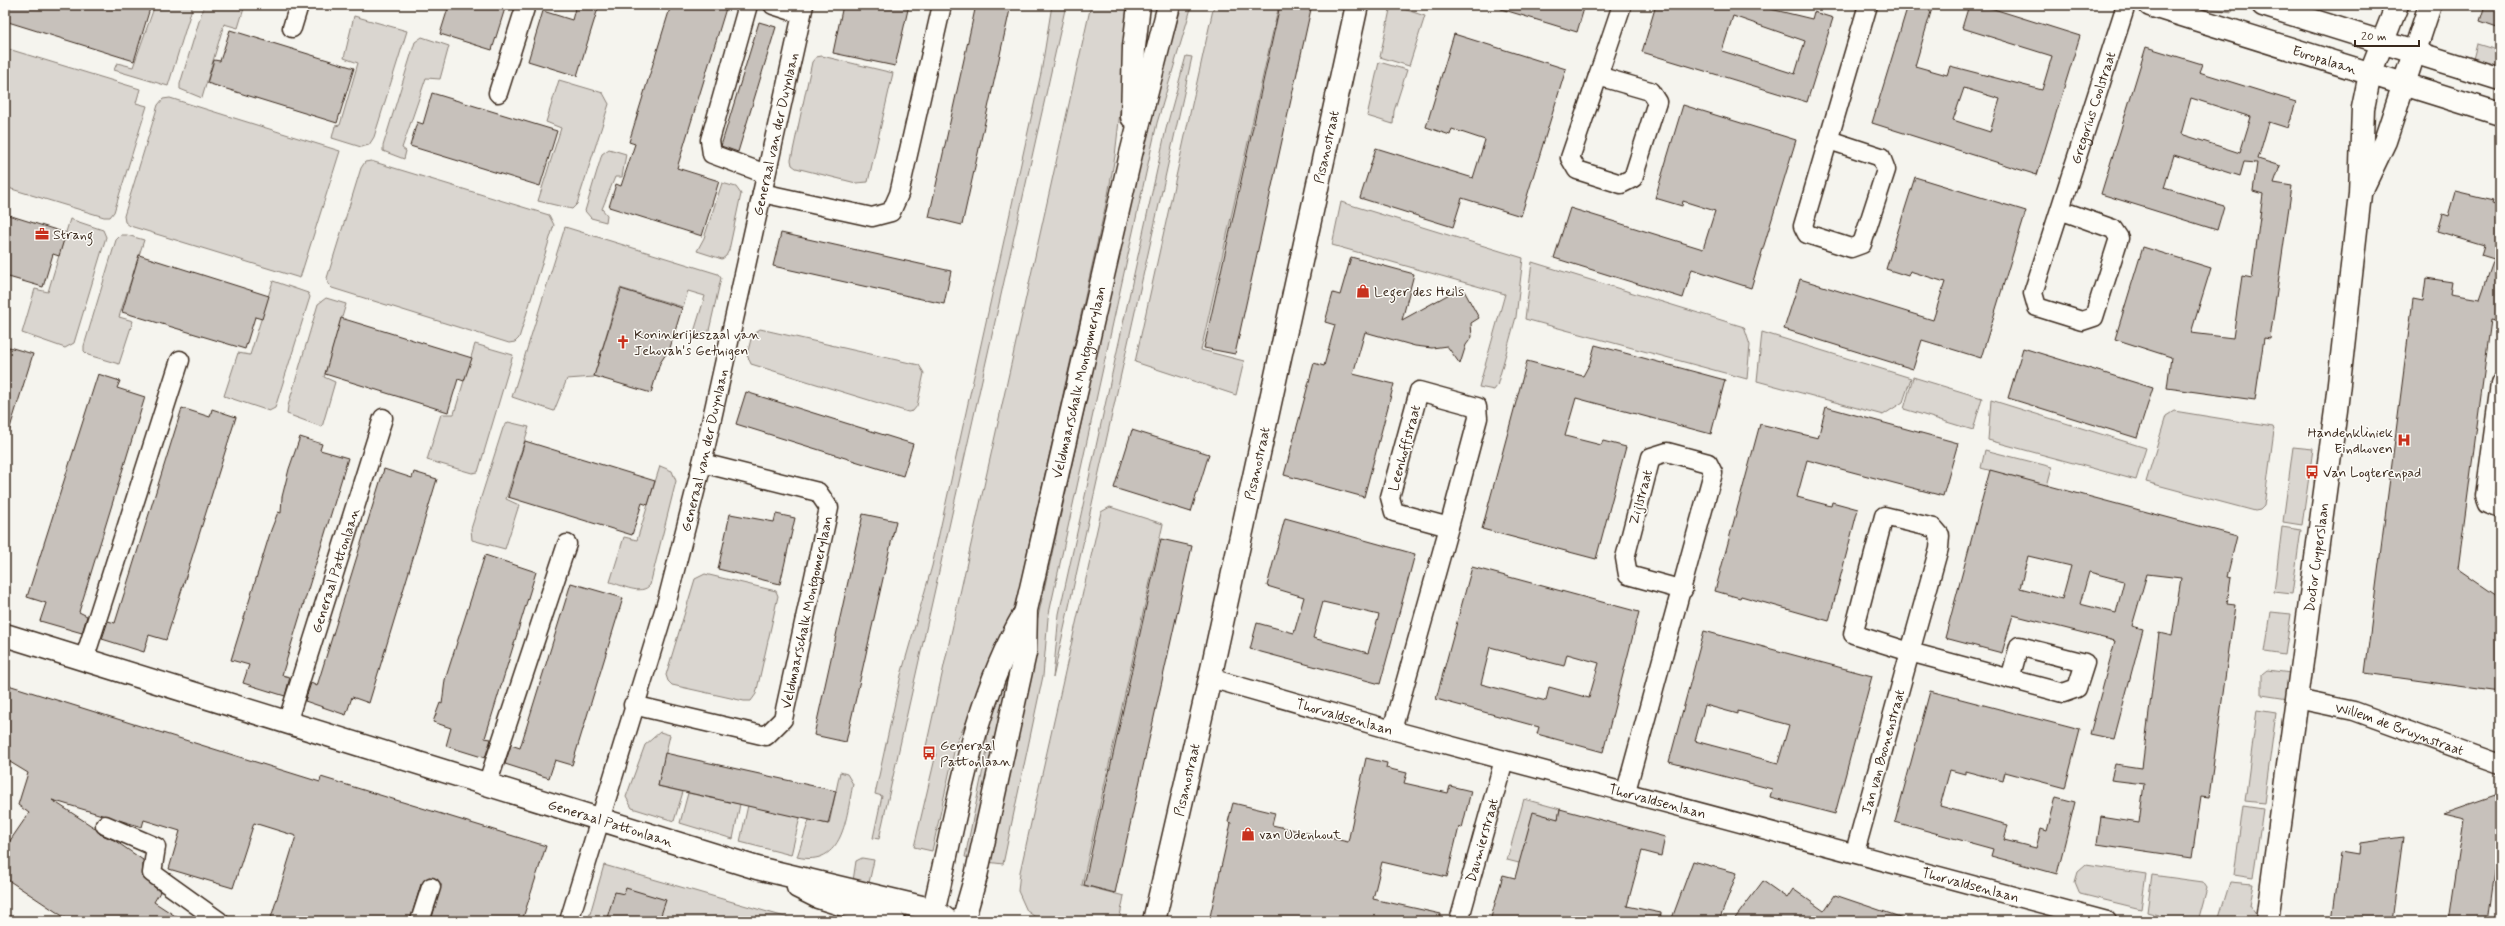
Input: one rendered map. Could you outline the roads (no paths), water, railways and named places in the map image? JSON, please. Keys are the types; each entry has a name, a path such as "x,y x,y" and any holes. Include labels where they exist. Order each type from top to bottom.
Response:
{"street":[{"path":"292,28 299,5"},
{"path":"498,93 526,5"},
{"path":"748,5 710,140 712,154 766,174"},
{"path":"773,5 802,9"},
{"path":"762,193 872,218 892,212 899,194 942,5"},
{"name":"Veldmaarschalk Montgomerylaan","path":"1130,154 1134,47 1139,5"},
{"name":"Veldmaarschalk Montgomerylaan","path":"963,921 976,876 1025,653 1026,610 1130,154 1169,5"},
{"name":"Pisanostraat","path":"1154,921 1210,678 1357,5"},
{"path":"1598,76 1650,91 1657,102 1633,178 1621,184 1577,170 1570,158 1622,5"},
{"path":"1829,140 1881,157 1886,170 1862,244 1851,248 1807,234 1803,226 1868,5"},
{"name":"Gregorius Coolstraat","path":"2060,210 2113,229 2119,238 2094,317 2082,321 2037,307 2033,293 2126,5"},
{"name":"Europalaan","path":"2150,5 2500,114"},
{"path":"2263,5 2500,79"},
{"name":"Doctor Cuyperslaan","path":"2267,921 2336,410 2360,194 2363,108 2370,74 2397,5"},
{"name":"Doctor Cuyperslaan","path":"2360,194 2385,141 2430,5"},
{"name":"Generaal van der Duynlaan","path":"569,921 633,705 667,601 702,463 802,9"},
{"path":"84,660 180,360"},
{"path":"2500,384 2485,496 2488,504 2500,509"},
{"name":"Leenhoffstraat","path":"1392,730 1449,527 1478,418 1477,407 1419,391 1390,497 1394,512 1449,527"},
{"name":"Generaal Pattonlaan","path":"287,723 383,418"},
{"name":"Zijlstraat","path":"1626,791 1683,590 1713,473 1708,463 1667,452 1651,457 1625,558 1628,575 1683,590"},
{"name":"Veldmaarschalk Montgomerylaan","path":"633,705 766,736 783,719 829,508 818,492 702,463"},
{"name":"Jan van Boonenstraat","path":"1855,852 1939,548 1940,535 1934,528 1884,516 1853,634 1910,652"},
{"path":"487,786 567,544"},
{"name":"Veldmaarschalk Montgomerylaan","path":"938,917 973,737 984,703 1009,640 1026,610"},
{"name":"Generaal Pattonlaan","path":"5,635 487,786 757,868 938,917"},
{"path":"1910,652 2010,679"},
{"name":"Thorvaldsenlaan","path":"1210,678 1392,730 1855,852 2106,921"},
{"name":"Willem de Bruynstraat","path":"2298,699 2354,711 2500,764"},
{"name":"Daumierstraat","path":"1459,921 1504,760"},
{"path":"105,825 156,847 152,873 219,921"},
{"name":"Generaal Pattonlaan","path":"757,868 818,897 894,921"},
{"path":"420,921 431,887"}],"place":[{"name":"Strang","path":"42,234"},
{"name":"Leger des Heils","path":"1363,291"},
{"name":"Koninkrijkszaal van Jehovah's Getuigen","path":"623,342"},
{"name":"Handenkliniek Eindhoven","path":"2404,440"},
{"name":"Van Logterenpad","path":"2312,472"},
{"name":"Generaal Pattonlaan","path":"929,753"},
{"name":"van Udenhout","path":"1248,834"}]}
